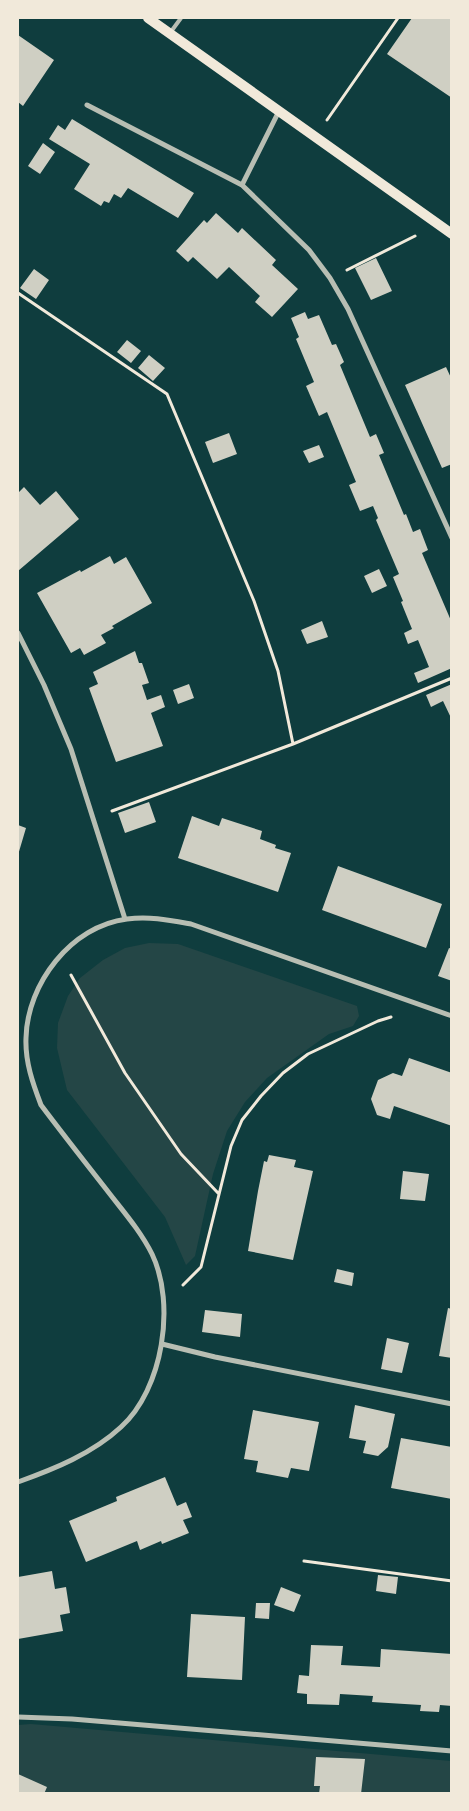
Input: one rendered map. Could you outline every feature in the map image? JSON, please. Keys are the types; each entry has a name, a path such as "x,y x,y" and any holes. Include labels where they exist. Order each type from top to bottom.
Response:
{"main road":[{"path":"148,18 452,234"}],"street":[{"path":"87,105 242,185 309,250 330,278 348,309 452,538"},
{"path":"242,185 279,111"},
{"path":"18,633 44,685 72,749 125,919"},
{"path":"18,1482 69,1461 109,1438 123,1426 143,1398 154,1372 162,1344 164,1302 159,1272 152,1255 138,1231 41,1105 34,1086 26,1053 26,1036 31,1005 44,978 59,956 83,937 102,926 125,919 155,918 191,924 452,1016"},
{"path":"162,1344 215,1358 452,1404"},
{"path":"18,1717 72,1718 452,1751"}],"lane":[{"path":"170,33 181,18"}],"path":[{"path":"316,136 398,18"},
{"path":"330,278 439,224"},
{"path":"18,292 167,394 254,601 278,671 292,744"},
{"path":"92,818 292,744 452,678"},
{"path":"59,956 125,1073 181,1154 218,1193"},
{"path":"164,1302 202,1267 218,1193 231,1146 242,1120 261,1096 283,1073 308,1054 378,1021 425,1006"},
{"path":"304,1561 452,1581"}],"shaded area":[{"path":"149,943 178,944 357,1006 359,1016 353,1026 329,1034 267,1078 245,1102 227,1131 213,1174 195,1256 186,1265 165,1217 67,1090 57,1048 58,1023 68,996 80,978 103,960 125,948"},
{"path":"31,1724 451,1761 451,1793 18,1793 18,1725"}],"building":[{"path":"412,18 452,18 452,98 387,54"},
{"path":"18,35 54,60 23,106 18,102"},
{"path":"72,119 194,193 178,218 128,188 121,198 114,194 109,203 104,201 101,206 74,189 90,164 49,139 58,125 65,130"},
{"path":"43,143 55,152 40,174 28,166"},
{"path":"216,213 238,233 242,228 276,260 272,265 298,289 272,317 255,302 260,296 229,267 217,279 193,257 188,262 176,251 204,220 207,223"},
{"path":"376,258 392,291 371,300 355,268"},
{"path":"34,269 49,280 36,299 20,288"},
{"path":"305,312 308,319 319,315 332,345 336,344 344,362 340,365 370,437 376,434 384,453 379,455 404,515 406,514 413,532 420,529 428,550 422,553 452,623 452,668 418,683 414,673 429,667 418,640 408,644 404,633 412,629 393,577 399,574 376,520 378,518 373,506 360,511 349,485 356,482 327,412 319,416 306,386 314,382 296,339 299,337 291,318"},
{"path":"127,340 141,351 131,363 117,352"},
{"path":"149,355 165,368 153,381 138,368"},
{"path":"446,367 452,380 452,464 442,468 405,385"},
{"path":"229,433 237,454 213,463 205,442"},
{"path":"319,445 324,457 309,463 303,451"},
{"path":"24,487 40,505 56,491 79,519 18,571 18,490 19,492"},
{"path":"110,556 114,564 126,557 152,603 112,626 114,628 101,635 106,643 84,655 80,648 71,653 37,593"},
{"path":"379,569 387,586 372,593 364,576"},
{"path":"322,621 328,637 307,644 301,630"},
{"path":"135,651 139,663 142,663 149,683 142,685 147,700 161,695 165,707 151,713 163,746 116,762 89,688 98,684 93,672"},
{"path":"189,684 194,698 178,704 173,690"},
{"path":"452,684 452,720 443,701 431,707 426,695"},
{"path":"149,802 156,822 125,833 118,813"},
{"path":"192,816 219,826 222,818 262,831 260,839 276,845 275,848 291,853 278,892 178,858"},
{"path":"18,825 26,828 18,855"},
{"path":"338,866 442,904 426,948 322,910"},
{"path":"449,948 452,949 452,981 438,976"},
{"path":"409,1058 452,1073 452,1126 394,1106 390,1119 377,1115 371,1099 378,1080 393,1073 402,1076"},
{"path":"269,1155 296,1160 294,1167 313,1171 293,1260 248,1251 264,1161 267,1162"},
{"path":"403,1171 429,1174 425,1201 400,1199"},
{"path":"337,1269 354,1273 352,1286 334,1282"},
{"path":"448,1308 452,1309 452,1358 439,1356"},
{"path":"205,1310 242,1314 240,1337 202,1332"},
{"path":"387,1338 409,1343 402,1373 381,1369"},
{"path":"355,1405 395,1414 388,1447 378,1456 363,1453 366,1441 349,1438"},
{"path":"253,1410 319,1422 309,1471 291,1468 288,1478 256,1472 258,1461 244,1459"},
{"path":"401,1438 452,1447 452,1499 391,1488"},
{"path":"165,1477 177,1506 186,1502 192,1517 183,1520 189,1533 162,1544 161,1541 140,1550 137,1541 86,1562 69,1521 117,1501 116,1497"},
{"path":"52,1571 55,1589 66,1587 70,1613 60,1615 63,1631 18,1639 18,1577"},
{"path":"378,1575 398,1577 396,1594 376,1591"},
{"path":"281,1587 301,1595 294,1612 274,1605"},
{"path":"256,1603 270,1603 269,1619 255,1618"},
{"path":"191,1614 245,1617 242,1680 187,1677"},
{"path":"311,1645 343,1646 341,1665 380,1667 381,1649 452,1654 452,1706 440,1705 439,1712 420,1711 421,1705 372,1702 373,1696 340,1694 339,1705 307,1704 307,1694 297,1693 299,1675 309,1676"},
{"path":"316,1757 365,1759 361,1794 319,1794 320,1786 314,1786"},
{"path":"18,1774 47,1787 44,1794 18,1794"}]}
